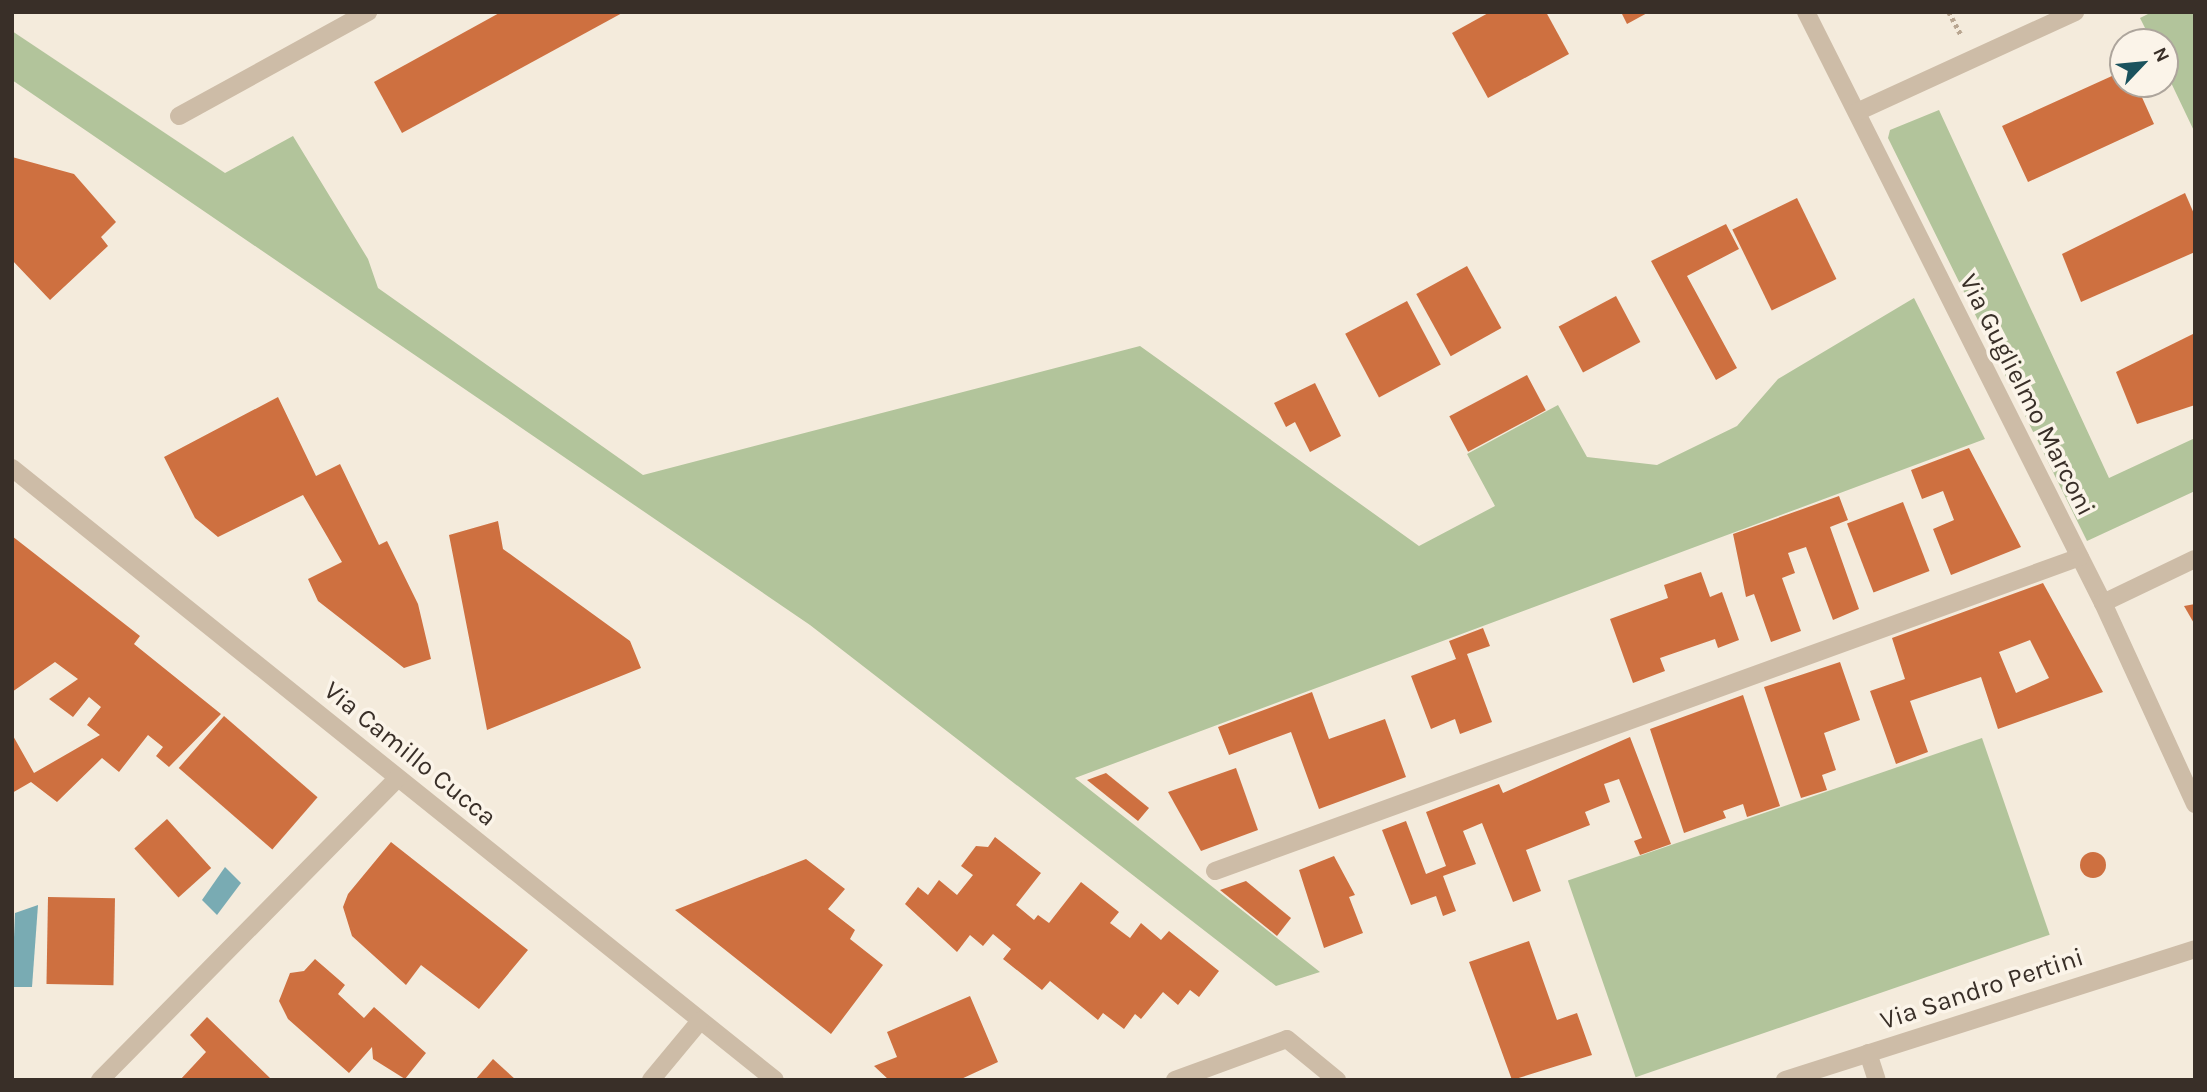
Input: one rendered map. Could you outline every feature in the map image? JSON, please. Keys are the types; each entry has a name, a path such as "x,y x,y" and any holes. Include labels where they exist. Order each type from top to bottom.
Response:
{"street":[{"path":"179,116 368,12"},
{"name":"Via Guglielmo Marconi","path":"1806,12 2103,603 2195,804"},
{"path":"1857,112 2075,12"},
{"name":"Via Camillo Cucca","path":"12,468 775,1080"},
{"path":"1215,871 2080,557"},
{"path":"2103,603 2195,559"},
{"path":"100,1080 398,778"},
{"name":"Via Sandro Pertini","path":"1785,1080 2195,949"},
{"path":"651,1080 700,1021"},
{"path":"1175,1080 1287,1039 1337,1080"},
{"path":"1868,1053 1877,1080"}],"green space":[{"path":"2152,12 2195,12 2195,133 2178,98 2179,28 2145,28 2140,18"},
{"path":"12,31 225,173 293,136 368,259 378,288 643,475 1140,346 1419,546 1495,506 1467,454 1558,405 1587,457 1657,465 1737,426 1778,379 1914,298 1985,439 1075,778 1320,972 1276,986 810,625 12,80"},
{"path":"1939,110 2109,478 2195,438 2195,491 2087,541 1888,138 1890,130"},
{"path":"1982,738 2050,935 1636,1077 1568,881"}],"water":[{"path":"225,867 241,883 217,915 202,900"},
{"path":"38,905 32,987 12,987 15,913"}],"building":[{"path":"501,12 624,12 402,133 374,82"},
{"path":"1490,12 1546,12 1569,54 1488,98 1452,33"},
{"path":"1621,12 1649,12 1627,24"},
{"path":"2109,77 2109,98 2142,98 2154,124 2028,182 2002,126"},
{"path":"12,157 74,174 116,222 101,237 108,246 50,300 12,260"},
{"path":"2185,193 2195,216 2195,252 2081,302 2062,254"},
{"path":"1797,198 1836,279 1772,310 1732,230"},
{"path":"1726,224 1739,249 1687,276 1737,368 1716,380 1651,261"},
{"path":"1467,266 1501,328 1451,356 1416,294"},
{"path":"1616,296 1640,342 1583,372 1559,327"},
{"path":"1407,301 1441,365 1379,397 1345,334"},
{"path":"2195,333 2195,405 2137,424 2116,372"},
{"path":"1527,375 1546,410 1468,452 1449,416"},
{"path":"1315,383 1341,436 1310,452 1295,422 1286,427 1274,403"},
{"path":"278,397 316,476 340,464 379,545 387,541 418,604 431,659 404,668 318,601 308,579 342,562 303,495 218,537 195,518 164,457"},
{"path":"1969,448 2021,547 1951,575 1933,529 1954,520 1943,491 1922,499 1911,470"},
{"path":"1839,496 1848,520 1830,527 1859,609 1833,620 1806,547 1788,553 1795,573 1782,578 1801,631 1771,642 1754,594 1746,597 1733,534"},
{"path":"1903,502 1930,571 1874,593 1847,524"},
{"path":"498,521 503,549 630,641 641,668 487,730 449,535"},
{"path":"12,536 140,636 134,644 221,714 169,767 156,756 163,747 148,735 119,772 102,758 57,802 31,782 12,793 12,734 34,773 100,735 87,725 101,707 89,697 73,717 49,699 78,679 55,662 12,692"},
{"path":"1701,572 1710,597 1722,592 1739,640 1718,648 1715,639 1660,658 1665,671 1633,683 1610,619 1668,598 1664,585"},
{"path":"2043,583 2103,692 1998,729 1981,677 1910,701 1928,752 1896,764 1870,691 1905,679 1892,638","holes":["2030,640 2049,678 2016,693 1999,652"]},
{"path":"2195,604 2195,625 2184,606"},
{"path":"1483,628 1490,646 1467,654 1492,722 1460,734 1455,719 1431,729 1411,676 1456,659 1449,641"},
{"path":"1840,662 1860,720 1824,733 1836,770 1822,775 1827,790 1801,798 1764,687"},
{"path":"1312,692 1329,739 1385,719 1406,777 1319,809 1291,732 1229,755 1218,727"},
{"path":"1743,695 1780,806 1747,817 1743,804 1723,811 1726,818 1684,833 1650,729"},
{"path":"224,716 318,797 272,849 179,768"},
{"path":"1630,737 1671,844 1640,855 1634,841 1642,838 1619,779 1604,784 1610,802 1585,812 1590,825 1526,850 1541,891 1513,902 1482,823 1463,831 1476,864 1443,876 1456,911 1443,916 1436,896 1411,905 1382,830 1406,821 1426,874 1446,866 1426,812 1499,784 1503,793"},
{"path":"1236,768 1258,830 1201,851 1168,792"},
{"path":"1106,773 1149,808 1138,821 1087,780"},
{"path":"167,819 211,868 178,897 134,848"},
{"path":"995,837 1041,873 1016,905 1034,920 1038,915 1049,923 1081,882 1119,912 1110,923 1130,938 1141,923 1161,940 1169,931 1219,971 1199,997 1190,990 1178,1005 1163,992 1141,1019 1135,1014 1124,1029 1103,1013 1098,1020 1050,981 1042,990 1003,959 1011,949 993,934 983,946 970,935 957,952 905,904 918,887 928,895 939,880 957,895 973,875 961,866 976,846 988,847"},
{"path":"391,842 528,950 479,1009 421,965 406,985 352,936 343,907 348,894"},
{"path":"2093,852 2102,856 2106,865 2102,874 2093,878 2084,874 2080,865 2084,856"},
{"path":"1334,856 1355,895 1349,897 1363,933 1324,948 1299,870"},
{"path":"806,859 845,889 828,909 855,930 850,939 883,965 831,1034 675,910"},
{"path":"1246,881 1291,918 1277,936 1220,890"},
{"path":"48,897 115,898 113,985 46,984"},
{"path":"1529,941 1557,1020 1577,1013 1592,1055 1512,1080 1469,962"},
{"path":"315,959 345,985 338,994 364,1018 374,1007 426,1053 405,1079 373,1059 372,1047 349,1073 288,1019 279,1001 290,973 304,971"},
{"path":"970,996 998,1062 959,1080 889,1080 874,1066 897,1057 887,1032"},
{"path":"207,1017 272,1080 180,1080 206,1052 190,1035"},
{"path":"493,1059 516,1080 475,1080"}]}
